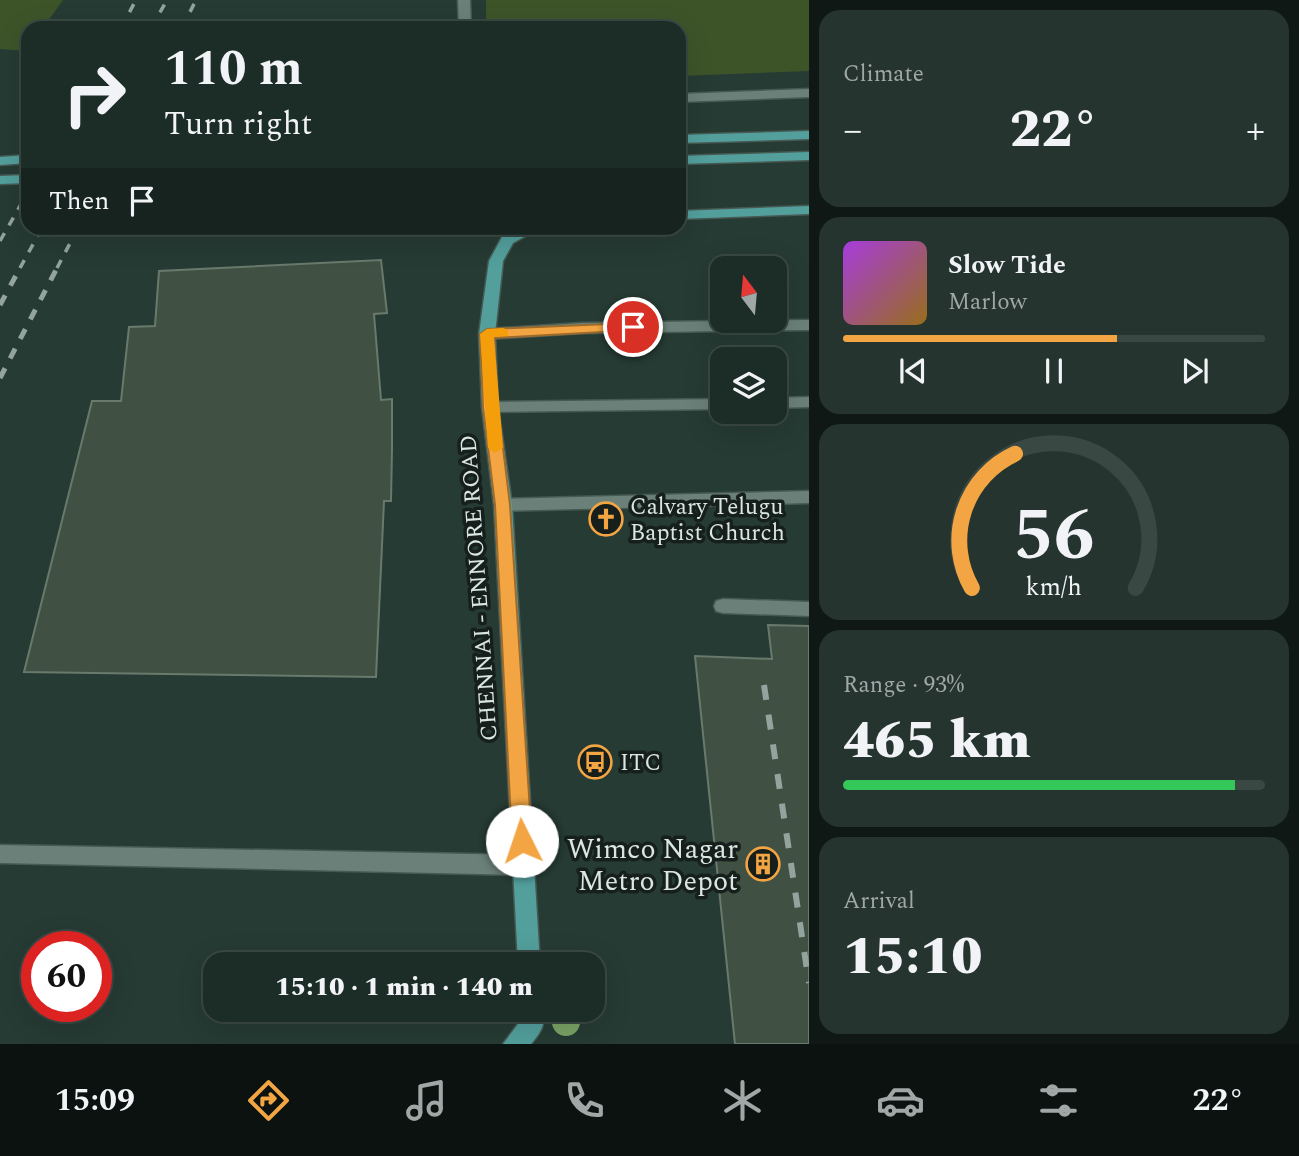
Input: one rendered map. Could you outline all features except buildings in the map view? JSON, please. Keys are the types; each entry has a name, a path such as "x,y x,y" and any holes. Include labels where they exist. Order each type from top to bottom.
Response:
{"main road":[{"path":"686,139 809,135"},
{"path":"686,160 809,156"},
{"path":"0,161 21,160"},
{"path":"0,180 21,179"},
{"path":"686,215 809,210"},
{"name":"CHENNAI - ENNORE ROAD","path":"518,235 507,240 496,261 487,334 490,407 503,505 529,952"},
{"path":"515,1044 535,1026"}],"street":[{"path":"464,0 466,21"},
{"path":"686,97 809,93"},
{"path":"487,334 582,328 809,325"},
{"path":"787,403 809,402"},
{"path":"490,407 710,404"},
{"path":"503,505 809,497"},
{"path":"723,606 809,609"},
{"path":"0,854 523,865"}],"green space":[{"path":"0,0 63,0 48,21 21,21 21,51 0,49"},
{"path":"486,0 809,0 809,71 686,76 686,21 486,21"}],"railway":[{"path":"125,21 136,0"},
{"path":"155,21 167,0"},
{"path":"186,21 196,0"},
{"path":"0,241 21,204"},
{"path":"20,268 38,235"},
{"path":"57,268 74,235"},
{"path":"0,305 21,266"},
{"path":"0,378 58,266"},
{"path":"764,685 809,983"}],"slow traffic":[{"path":"495,448 490,407 487,334 503,333"}],"place":[{"name":"Calvary Telugu Baptist Church","path":"606,519"},
{"name":"ITC","path":"595,762"},
{"name":"Wimco Nagar Metro Depot","path":"763,864"}],"route":[{"path":"522,841 503,505 490,407 487,334 633,327"}]}
